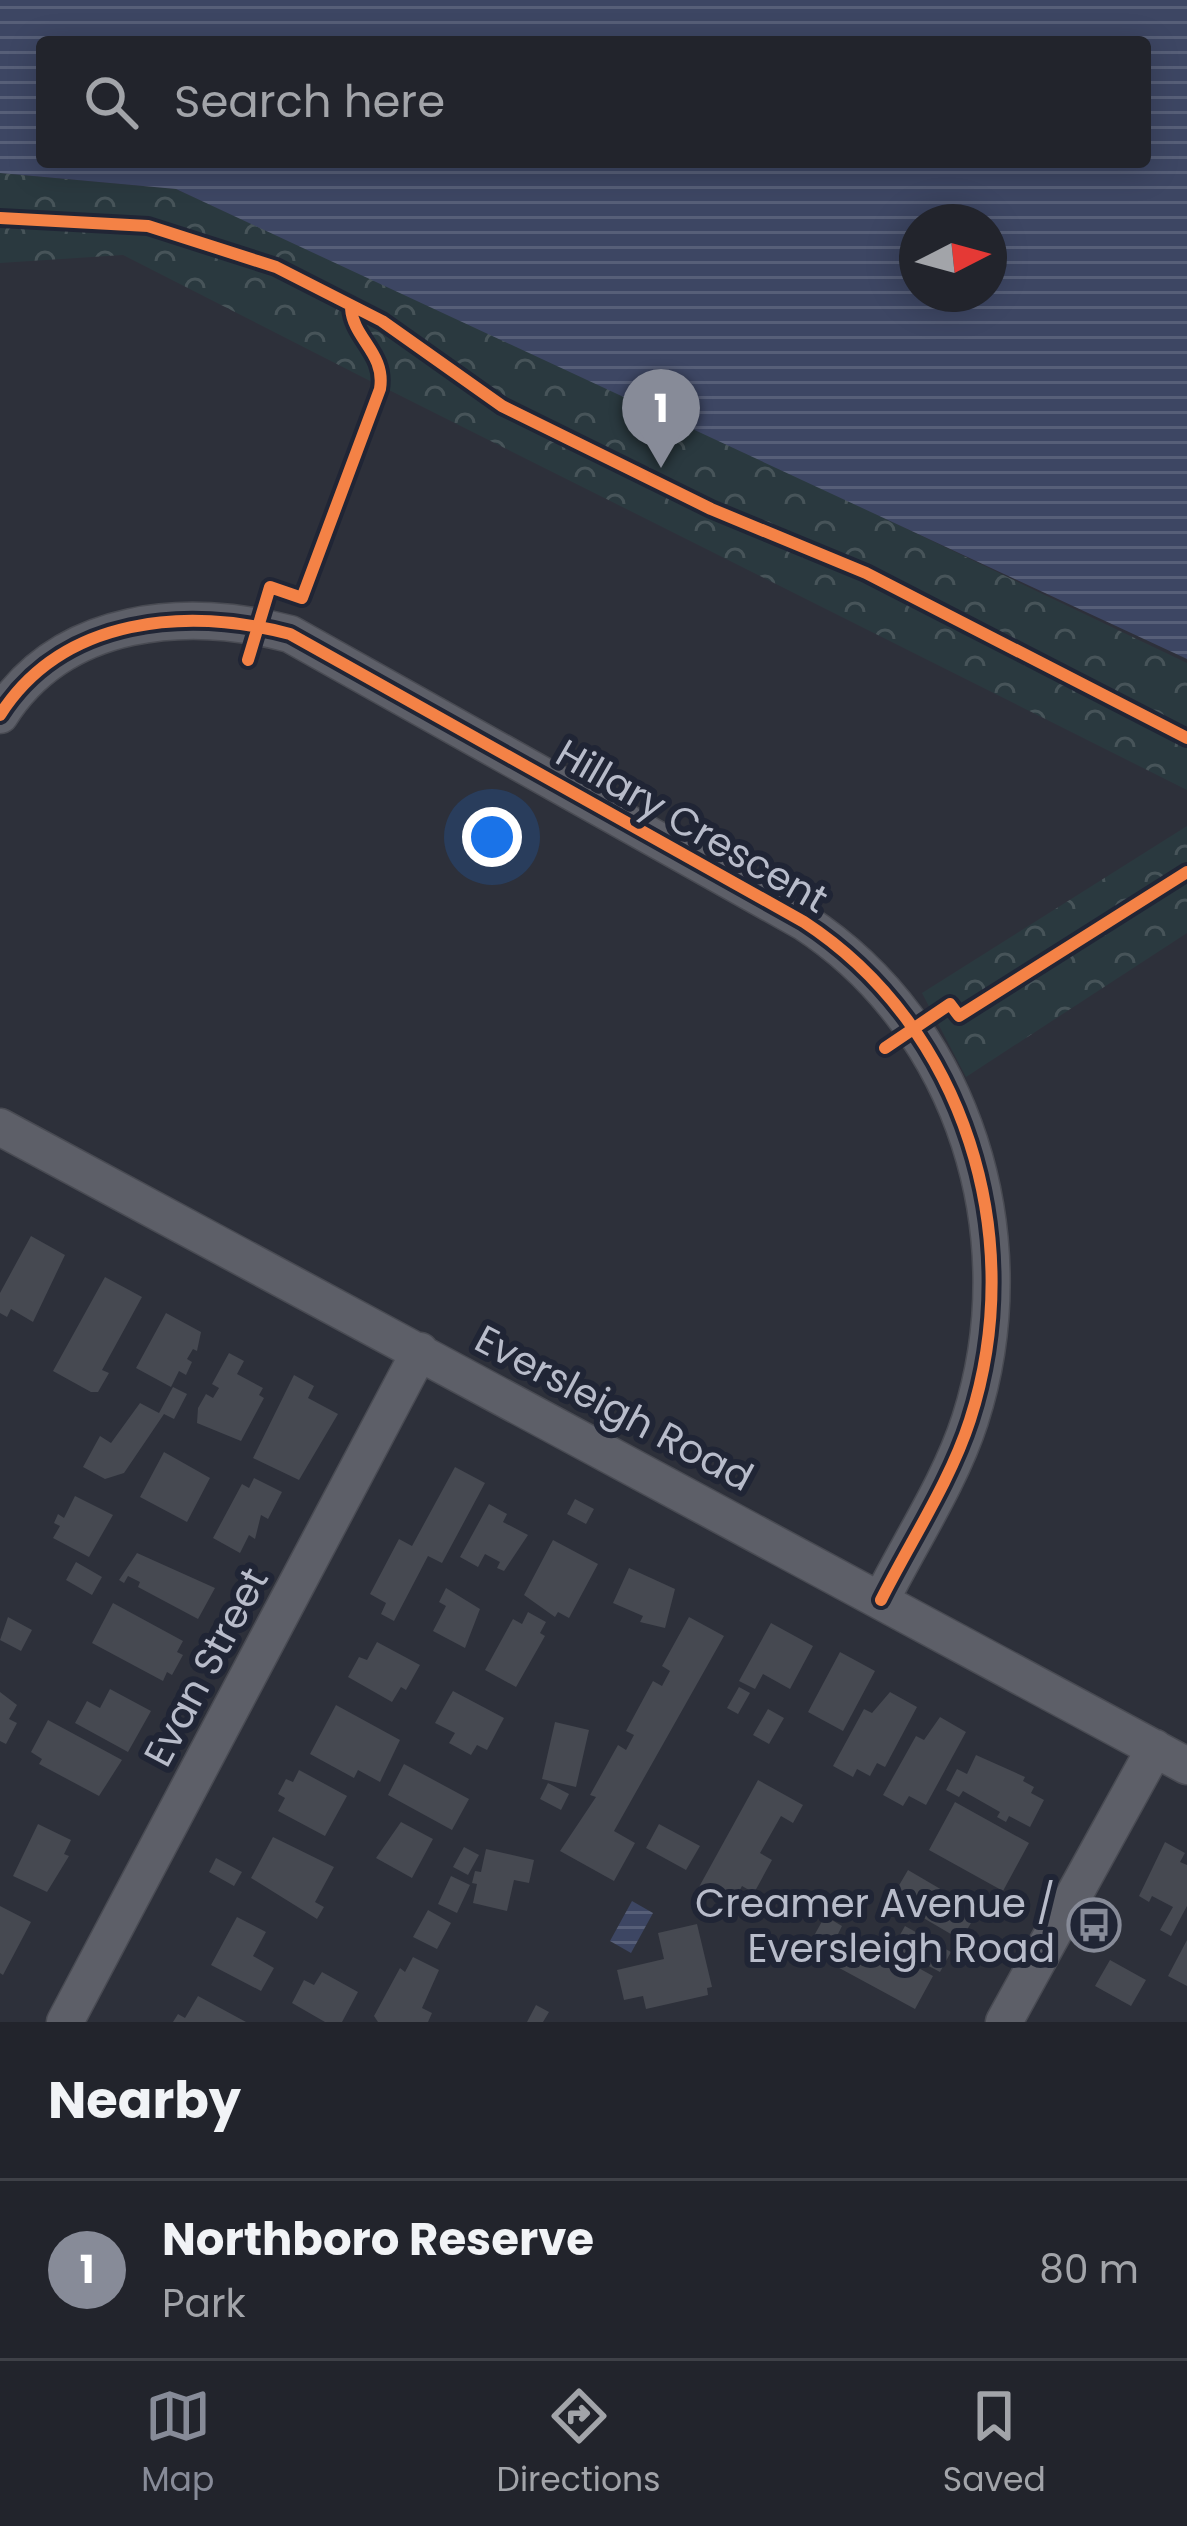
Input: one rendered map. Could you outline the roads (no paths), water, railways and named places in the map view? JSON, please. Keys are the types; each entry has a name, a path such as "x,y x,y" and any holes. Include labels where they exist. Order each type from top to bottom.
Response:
{"street":[{"name":"Hillary Crescent","path":"0,715 66,654 123,627 221,619 290,634 804,922 843,947 884,986 917,1028 974,1149 993,1246 988,1335 969,1423 881,1600"},
{"name":"Eversleigh Road","path":"0,1127 1171,1757"},
{"name":"Evan Street","path":"65,2022 420,1351"},
{"path":"1004,2022 1171,1757"}],"water":[{"path":"0,0 1187,0 1187,659 176,189 0,173"},
{"path":"632,1901 653,1913 631,1953 610,1941"}],"place":[{"name":"Northboro Reserve","path":"661,468"},
{"name":"Creamer Avenue / Eversleigh Road","path":"1094,1925"}]}
